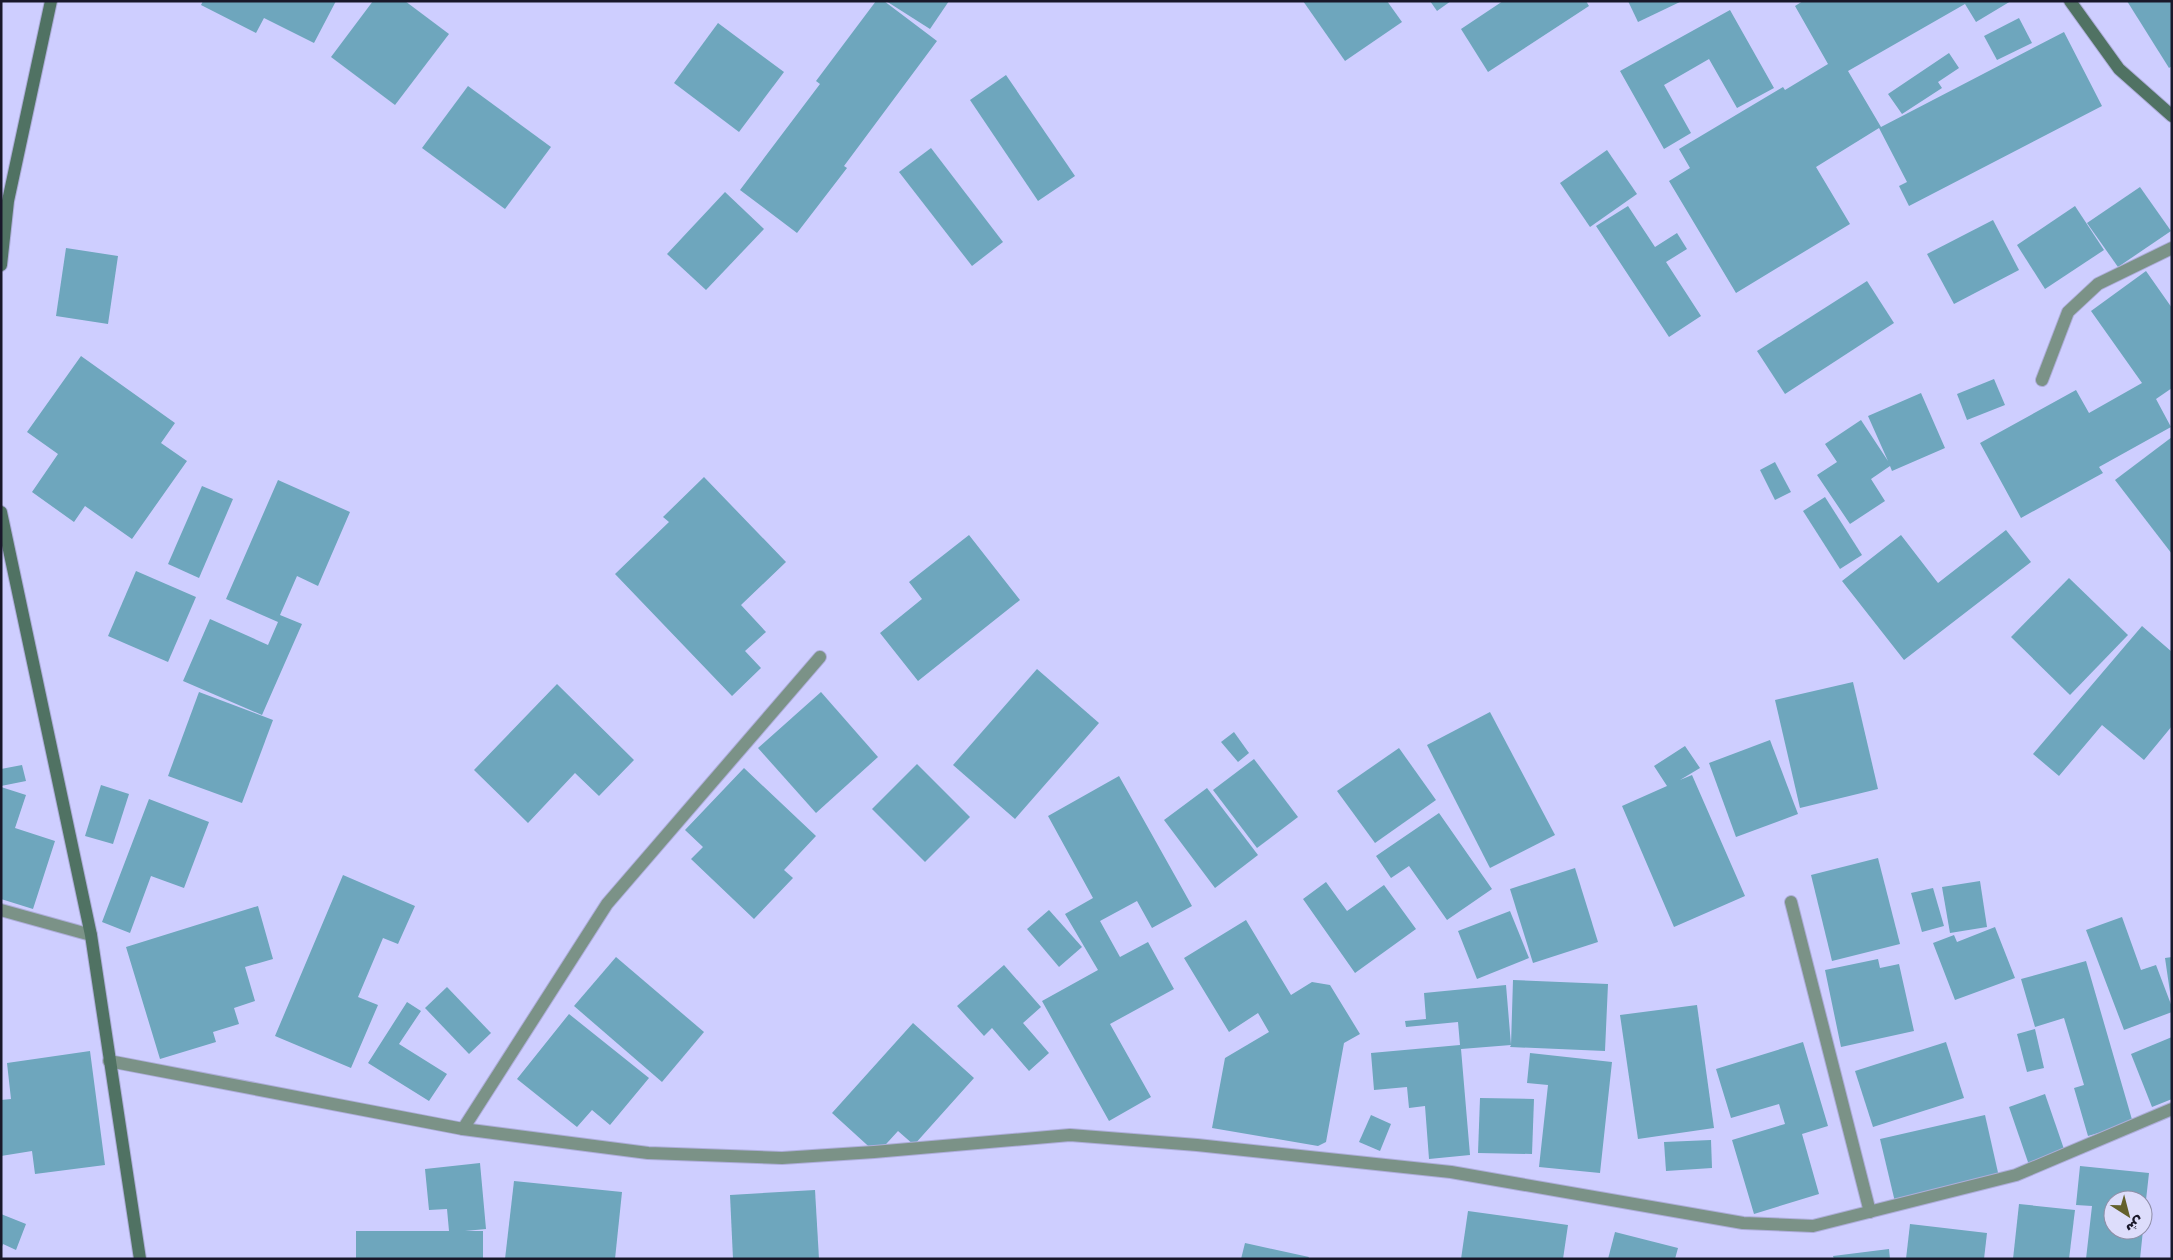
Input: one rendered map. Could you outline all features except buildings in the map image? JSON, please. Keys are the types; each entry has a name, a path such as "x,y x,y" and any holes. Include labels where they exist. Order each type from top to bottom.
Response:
{"street":[{"path":"1,265 5,200 51,1"},
{"path":"2070,1 2119,69 2172,116"},
{"path":"2042,380 2068,312 2098,284 2172,248"},
{"path":"1,512 91,935 140,1259"},
{"path":"463,1129 607,904 820,657"},
{"path":"1791,902 1870,1212"},
{"path":"1,910 91,935"},
{"path":"109,1061 463,1129 648,1153 782,1158 1070,1135 1197,1145 1451,1172 1743,1223 1813,1226 2016,1174 2172,1109"}]}
